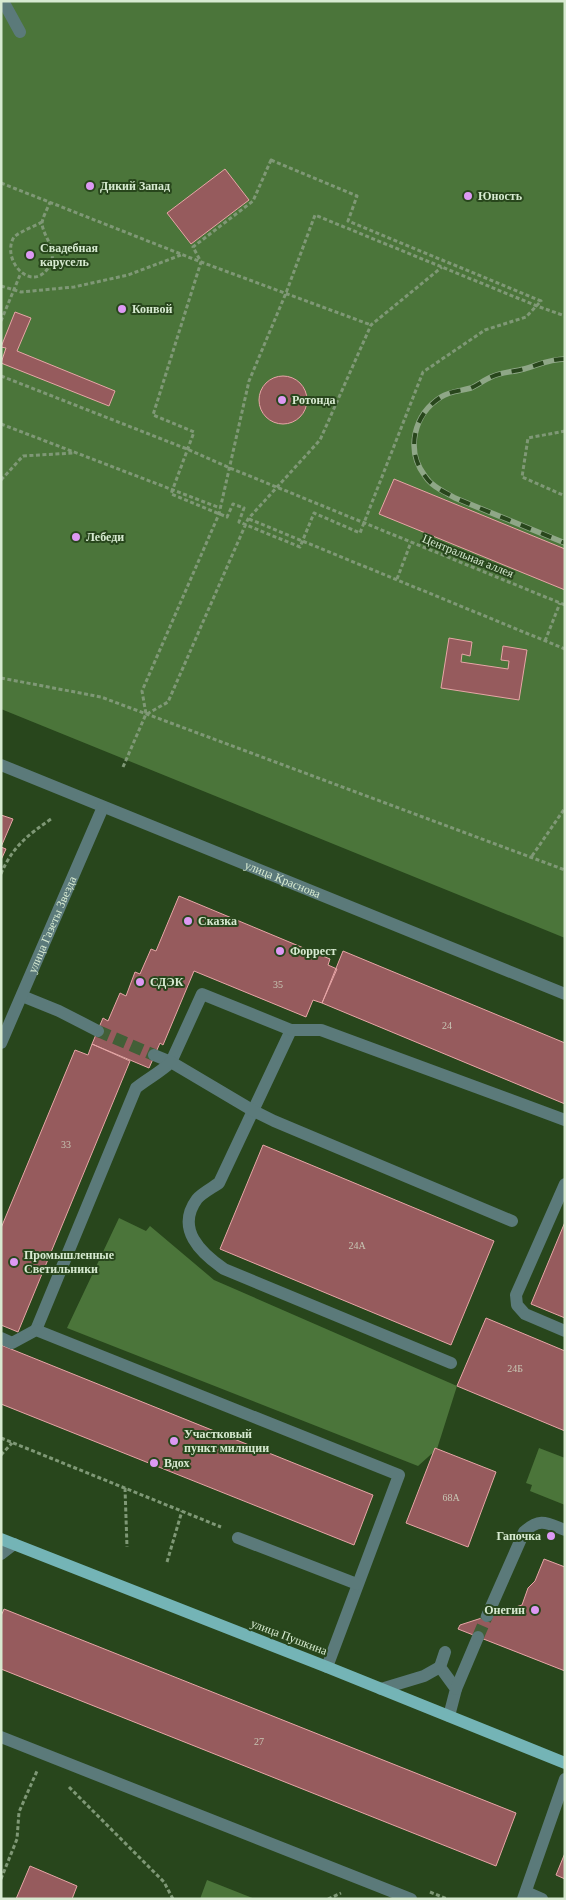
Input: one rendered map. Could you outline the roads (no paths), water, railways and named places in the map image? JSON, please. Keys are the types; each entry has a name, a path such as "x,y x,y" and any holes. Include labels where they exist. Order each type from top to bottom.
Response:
{"main road":[{"name":"улица Пушкина","path":"1,1539 565,1763"}],"street":[{"path":"3,1 20,32"},
{"name":"улица Краснова","path":"1,765 565,994"},
{"name":"улица Газеты Звезда","path":"2,1039 103,807"},
{"path":"1,1338 12,1343 36,1330 136,1088 164,1069 170,1062 202,994 291,1030 320,1030 565,1120"},
{"path":"22,996 59,1011 98,1031"},
{"path":"291,1030 219,1183 197,1199 188,1218 191,1236 206,1257 224,1269 451,1364"},
{"path":"154,1055 170,1062 252,1110 512,1221"},
{"path":"565,1184 516,1295 517,1305 525,1314 565,1331"},
{"path":"36,1330 399,1475 327,1667"},
{"path":"487,1616 524,1532 533,1523 544,1522 565,1530"},
{"path":"238,1538 358,1584"},
{"path":"1,1554 14,1544"},
{"path":"449,1716 456,1690 478,1637"},
{"path":"381,1689 424,1676 440,1667 445,1652"},
{"path":"440,1667 456,1690"},
{"path":"1,1737 411,1899"},
{"path":"542,1899 525,1895 565,1779"}],"tunnel":[{"path":"98,1031 154,1055"},
{"path":"478,1637 487,1616"}],"railway":[{"path":"565,359 549,361 499,374 471,388 444,395 424,413 415,433 414,444 419,466 428,480 439,489 455,498 565,543"}],"place":[{"name":"Дикий Запад","path":"90,186"},
{"name":"Юность","path":"468,196"},
{"name":"Свадебная карусель","path":"30,255"},
{"name":"Конвой","path":"122,309"},
{"name":"Ротонда","path":"282,400"},
{"name":"Лебеди","path":"76,537"},
{"name":"Сказка","path":"188,921"},
{"name":"Форрест","path":"280,951"},
{"name":"СДЭК","path":"140,982"},
{"name":"Промышленные Светильники","path":"14,1262"},
{"name":"Участковый пункт милиции","path":"174,1441"},
{"name":"Вдох","path":"154,1463"},
{"name":"Гапочка","path":"551,1536"},
{"name":"Онегин","path":"535,1610"}]}
